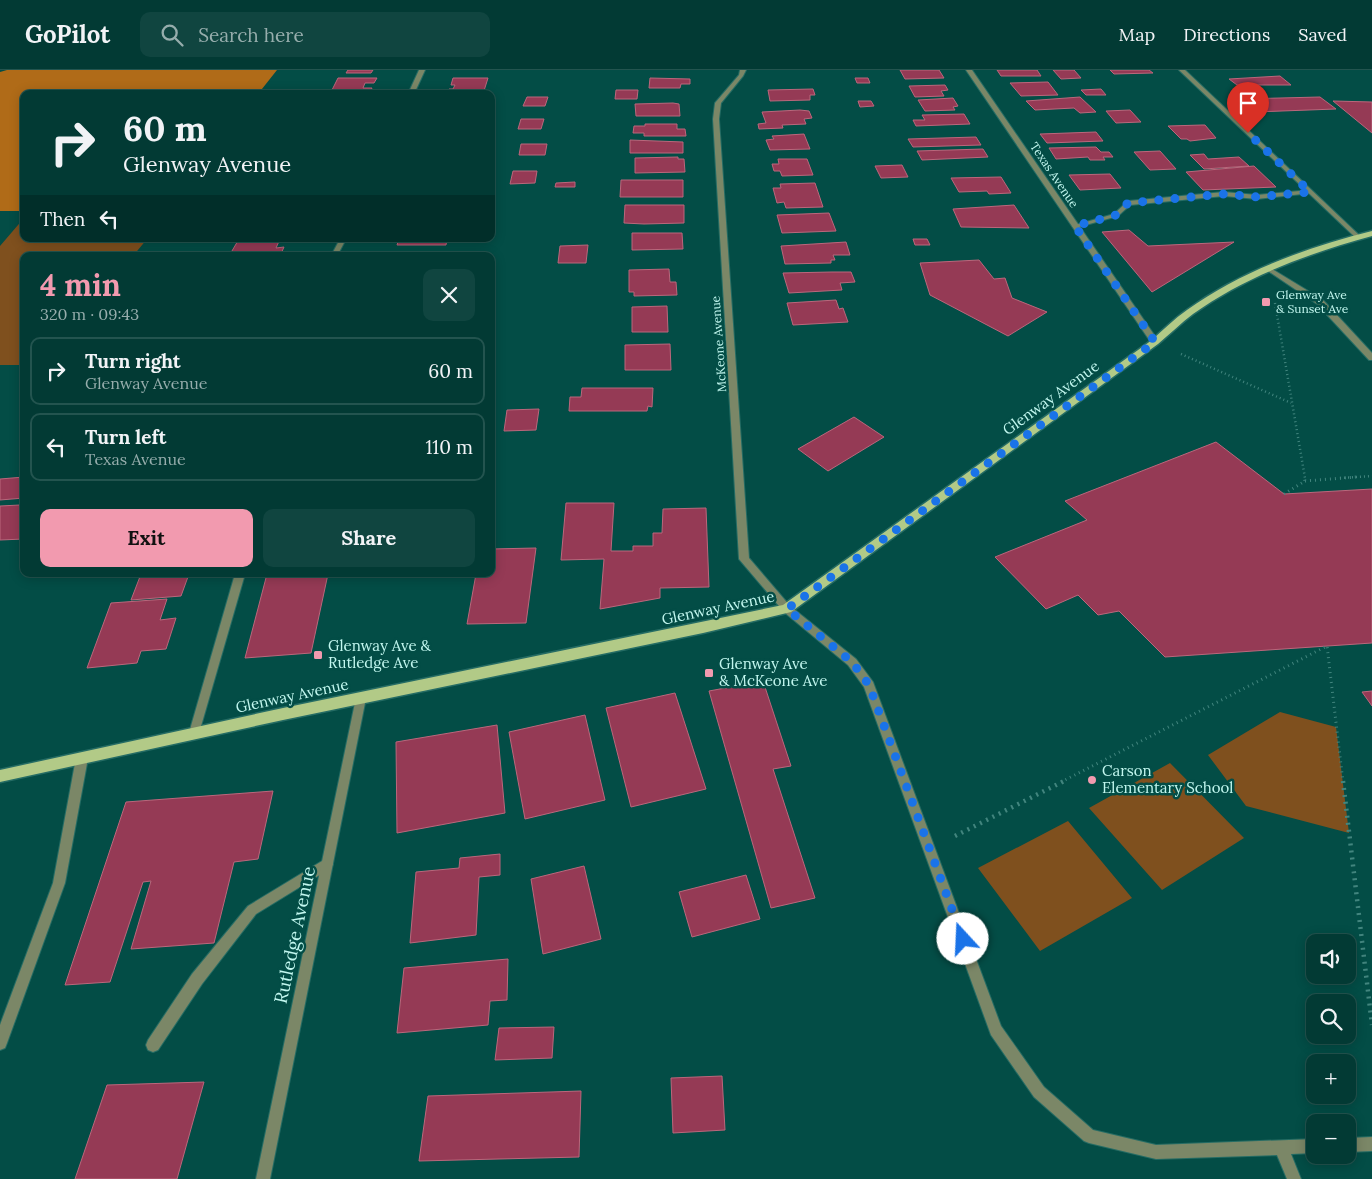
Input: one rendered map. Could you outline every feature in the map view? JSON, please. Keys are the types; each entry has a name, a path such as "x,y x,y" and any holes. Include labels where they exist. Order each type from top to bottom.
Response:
{"main road":[{"name":"Glenway Avenue","path":"0,776 194,733 787,609 1155,342 1190,313 1212,298 1311,252 1372,233"}],"street":[{"path":"413,90 422,70"},
{"name":"McKeone Avenue","path":"743,70 718,103 716,119 744,559 787,609 852,662 869,685 996,1030 1039,1092 1089,1136 1156,1152 1306,1146"},
{"name":"Texas Avenue","path":"969,70 1155,342"},
{"path":"1182,70 1358,237"},
{"path":"1075,226 1116,215 1128,203 1224,194 1257,197 1310,192"},
{"path":"1270,270 1320,302 1372,358"},
{"path":"194,733 239,577"},
{"name":"Rutledge Avenue","path":"263,1179 361,698"},
{"path":"0,1042 59,883 82,758"},
{"path":"153,1044 197,979 252,910 327,864"},
{"path":"1356,1145 1372,1144"},
{"path":"1281,1147 1294,1179"}],"path":[{"path":"1274,300 1305,480"},
{"path":"1155,342 1292,403"},
{"path":"1284,494 1305,480 1372,476"},
{"path":"930,848 1327,646 1372,1026"}],"shaded area":[{"path":"7,70 277,70 261,90 20,90 20,211 0,211 0,72"},
{"path":"20,223 20,242 145,242 136,252 20,252 20,365 0,365 0,246"},
{"path":"1280,712 1336,727 1349,833 1246,806 1208,755"},
{"path":"1170,763 1244,838 1162,890 1089,808"},
{"path":"1068,821 1132,898 1040,951 978,868"}],"building":[{"path":"348,70 373,70 371,73 346,73"},
{"path":"900,70 939,70 944,78 905,79"},
{"path":"997,70 1037,70 1041,76 1001,76"},
{"path":"1053,70 1074,70 1081,78 1061,79"},
{"path":"1110,70 1149,70 1153,73 1114,74"},
{"path":"1280,76 1291,85 1237,85 1229,79"},
{"path":"338,78 377,78 374,83 365,83 363,88 372,88 371,90 332,90"},
{"path":"453,78 488,78 484,90 449,90 453,89 455,85 451,85"},
{"path":"650,78 690,79 690,84 681,84 680,88 649,88"},
{"path":"855,78 868,78 870,83 857,83"},
{"path":"1048,82 1058,95 1021,96 1010,83"},
{"path":"945,85 948,90 941,91 944,96 915,97 909,86"},
{"path":"813,89 815,95 810,95 810,100 770,101 768,90"},
{"path":"1101,89 1106,95 1086,95 1081,90"},
{"path":"616,90 638,90 637,99 615,99"},
{"path":"527,97 548,97 545,106 523,106"},
{"path":"1080,97 1096,112 1080,113 1074,108 1035,110 1026,101"},
{"path":"1320,97 1336,109 1255,112 1241,99"},
{"path":"953,98 958,106 953,107 955,110 925,111 918,100"},
{"path":"858,101 871,101 874,106 860,107"},
{"path":"1333,101 1372,102 1372,133"},
{"path":"635,104 679,104 680,116 636,116"},
{"path":"1130,110 1141,122 1116,123 1106,111"},
{"path":"809,111 812,118 804,119 806,124 782,125 783,128 759,129 758,124 766,123 762,112"},
{"path":"964,114 970,124 916,126 913,120 925,120 922,115"},
{"path":"521,119 544,119 541,129 518,129"},
{"path":"645,124 677,124 677,129 685,129 686,136 644,136 644,133 633,133 634,126 645,126"},
{"path":"1205,125 1216,138 1190,141 1181,139 1168,126"},
{"path":"1096,132 1103,141 1047,143 1040,134"},
{"path":"804,134 810,149 770,150 766,140 774,139 772,136"},
{"path":"976,137 981,145 913,147 908,139"},
{"path":"630,140 683,142 683,153 630,153"},
{"path":"521,144 547,144 545,155 519,155"},
{"path":"1096,147 1101,152 1109,152 1113,157 1103,157 1105,160 1090,160 1088,157 1056,159 1049,148"},
{"path":"983,149 988,157 922,160 917,151"},
{"path":"1160,151 1176,169 1150,170 1134,152"},
{"path":"1204,154 1208,159 1239,157 1249,166 1204,169 1190,155"},
{"path":"678,157 678,159 684,159 685,172 635,173 635,158"},
{"path":"778,159 807,159 813,175 782,176 780,171 774,171 772,164 779,164"},
{"path":"902,165 908,177 881,178 875,166"},
{"path":"1254,166 1276,187 1203,190 1186,172"},
{"path":"513,171 537,171 535,183 510,184"},
{"path":"1110,174 1121,188 1080,190 1069,175"},
{"path":"1001,177 1011,193 989,194 987,191 959,192 951,178"},
{"path":"621,180 683,180 683,197 620,197"},
{"path":"575,182 575,187 555,187 556,183"},
{"path":"815,183 823,207 786,208 784,202 777,203 773,188 781,188 780,184"},
{"path":"625,205 684,205 684,223 624,223"},
{"path":"1014,205 1029,228 961,227 953,209"},
{"path":"829,213 836,231 782,233 777,215"},
{"path":"1129,230 1148,246 1234,242 1152,292 1102,232"},
{"path":"632,233 682,233 683,249 632,250"},
{"path":"913,239 927,239 930,245 915,245"},
{"path":"237,242 279,242 276,248 284,247 282,252 231,252"},
{"path":"398,242 446,242 446,245 397,245"},
{"path":"846,242 850,255 833,255 835,260 831,260 831,263 785,264 781,246"},
{"path":"588,245 586,263 558,263 560,246"},
{"path":"979,260 994,279 1005,278 1012,298 1047,312 1008,336 930,295 920,263"},
{"path":"669,269 670,282 676,282 677,295 634,296 634,292 629,292 629,270"},
{"path":"851,272 855,282 840,283 842,290 789,293 783,273"},
{"path":"836,300 839,309 843,308 848,322 793,325 787,303"},
{"path":"667,306 668,332 632,332 632,307"},
{"path":"670,344 671,370 625,370 625,345"},
{"path":"582,388 653,388 652,407 648,406 647,411 569,411 570,397 581,397"},
{"path":"539,409 536,430 504,431 507,410"},
{"path":"854,417 884,437 828,471 798,449"},
{"path":"1216,442 1284,494 1372,489 1372,643 1165,657 1119,611 1098,615 1078,595 1046,609 995,557 1087,520 1065,501"},
{"path":"20,477 20,498 0,500 0,479"},
{"path":"566,503 614,503 611,551 633,551 633,546 653,546 653,533 662,533 663,509 706,508 709,587 660,588 660,598 600,609 604,559 561,560"},
{"path":"20,505 20,539 0,540 0,506"},
{"path":"536,548 526,623 467,624 475,577 495,577 495,549"},
{"path":"140,577 188,577 181,596 131,600"},
{"path":"266,577 327,577 311,653 245,658"},
{"path":"167,599 160,620 176,618 166,649 141,651 137,663 87,668 111,603"},
{"path":"763,681 791,766 773,769 815,898 771,908 709,691"},
{"path":"1372,691 1372,706 1362,692"},
{"path":"675,693 706,789 631,807 606,708"},
{"path":"585,715 605,800 525,819 509,732"},
{"path":"497,725 505,813 397,833 396,742"},
{"path":"273,791 258,859 234,862 214,943 131,949 151,881 143,882 110,982 65,985 126,802"},
{"path":"500,854 500,875 479,877 476,935 410,943 416,872 459,868 460,858"},
{"path":"584,866 601,939 543,954 531,879"},
{"path":"746,875 760,919 692,937 679,892"},
{"path":"508,959 507,1000 490,1001 488,1025 397,1033 404,968"},
{"path":"554,1027 552,1058 495,1060 499,1028"},
{"path":"722,1076 725,1130 673,1133 671,1078"},
{"path":"204,1082 177,1179 75,1179 107,1085"},
{"path":"581,1091 579,1157 419,1161 428,1096"}],"place":[{"name":"Glenway Ave & Sunset Ave","path":"1266,302"},
{"name":"Glenway Ave & Rutledge Ave","path":"318,655"},
{"name":"Glenway Ave & McKeone Ave","path":"709,673"},
{"name":"Carson Elementary School","path":"1092,780"}],"route":[{"path":"963,939 869,685 852,662 787,609 1155,342 1075,226 1116,215 1128,203 1224,194 1257,197 1310,192 1248,133"}]}
